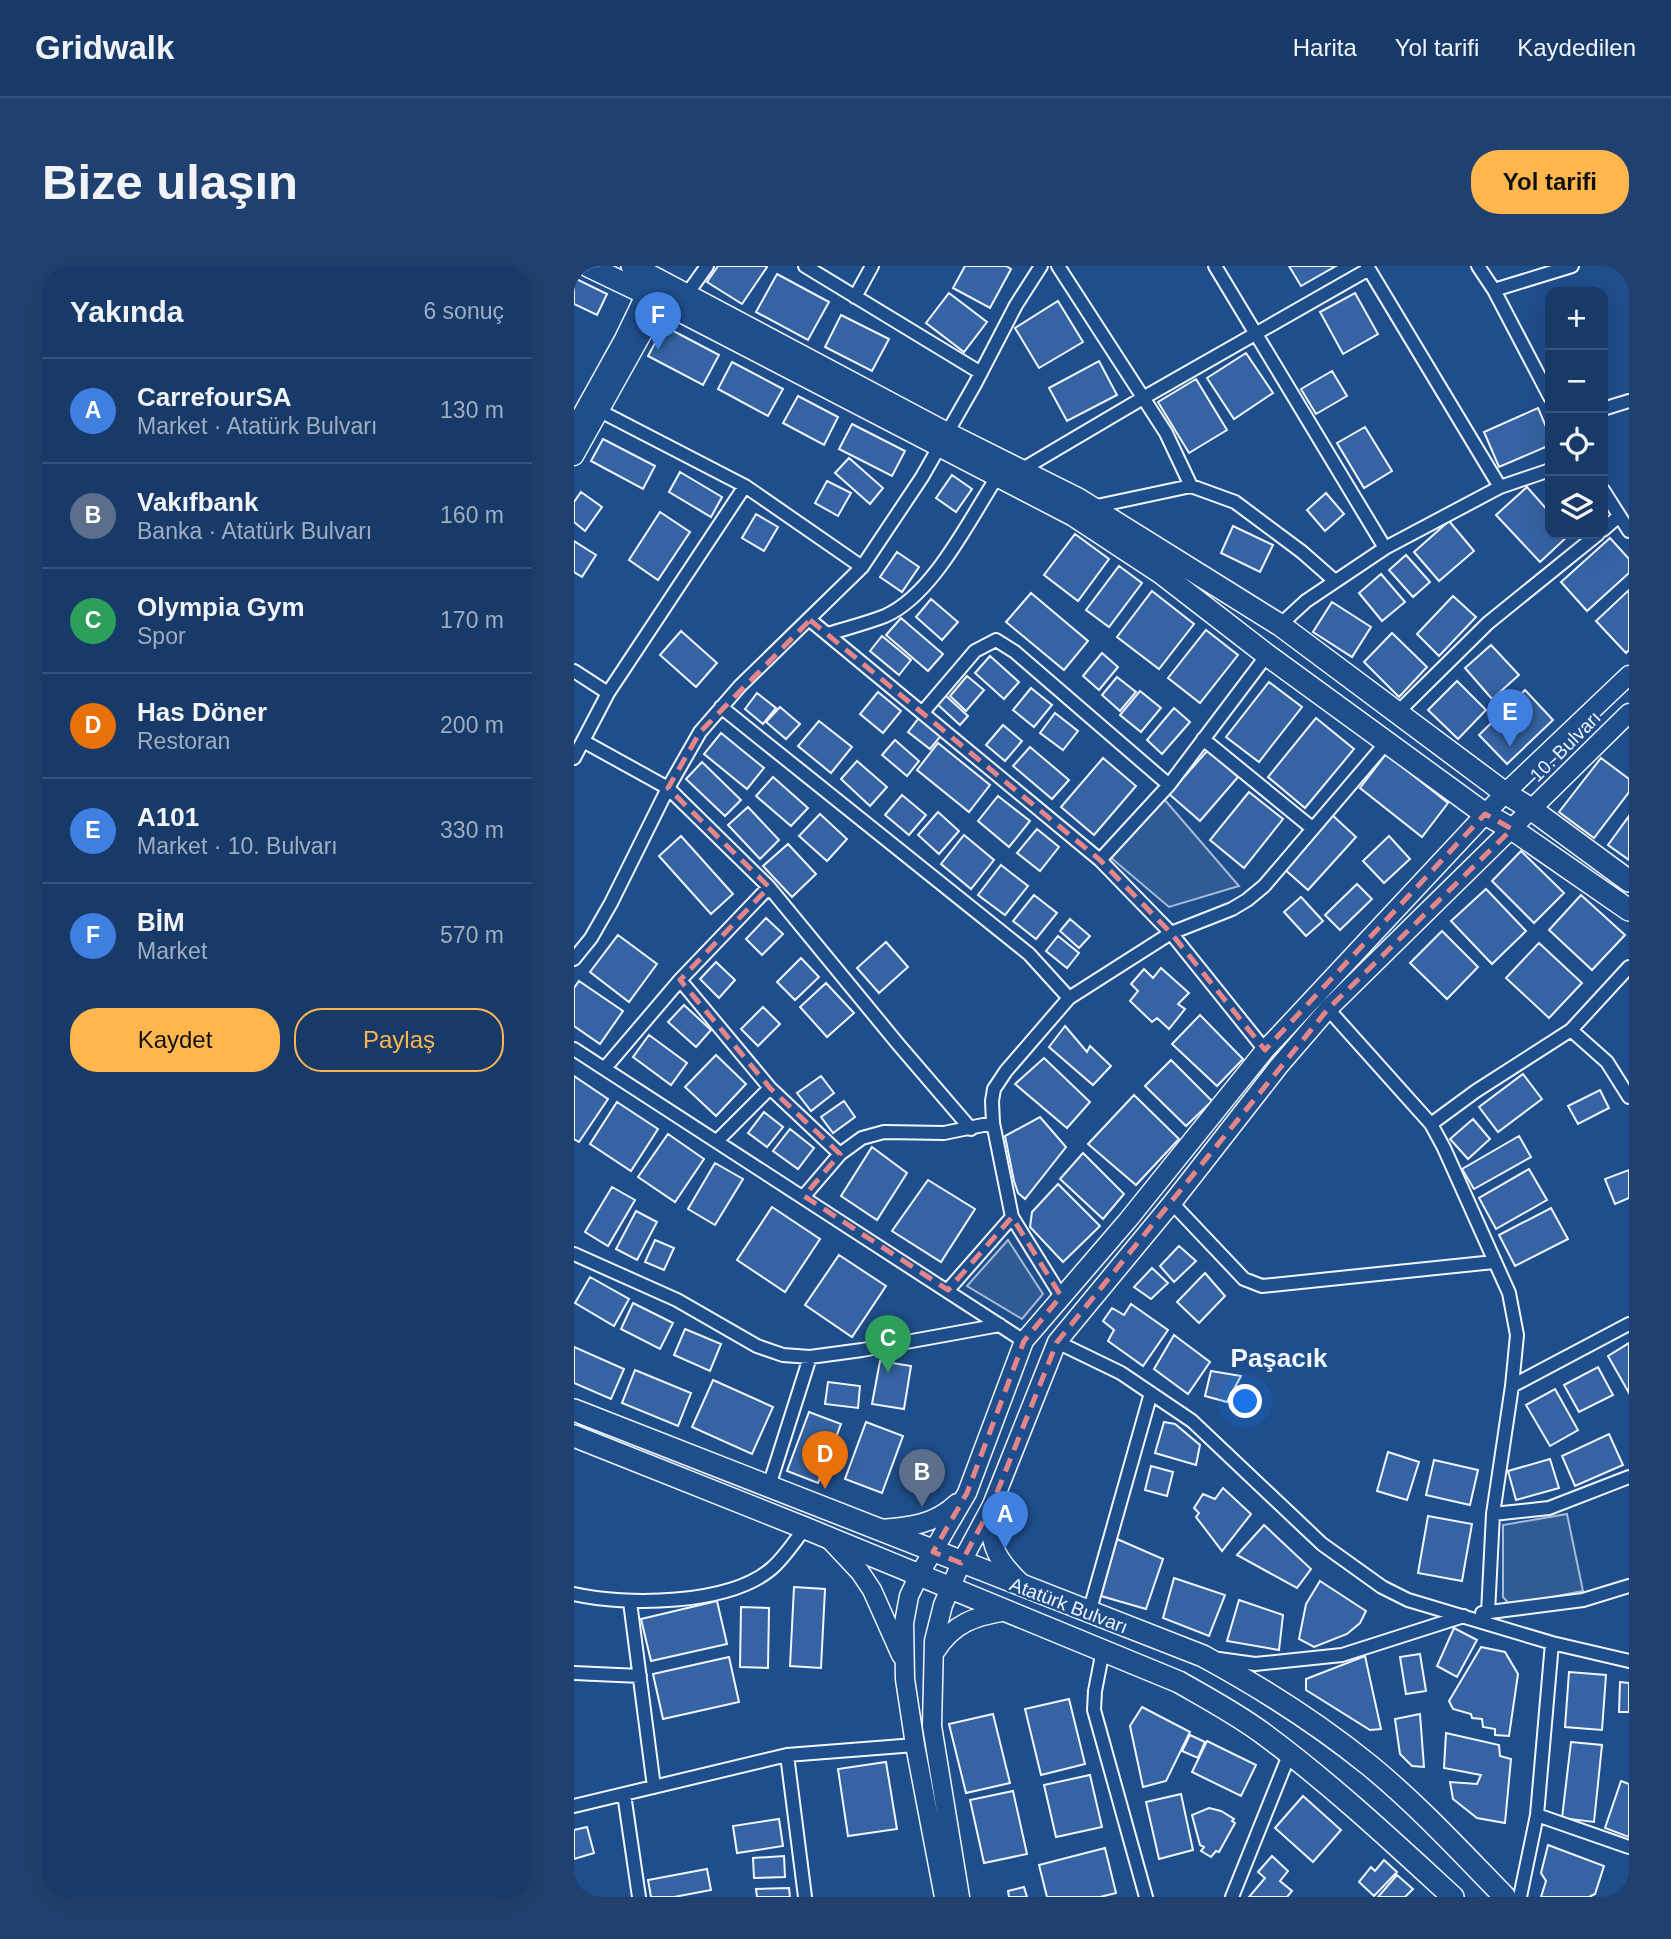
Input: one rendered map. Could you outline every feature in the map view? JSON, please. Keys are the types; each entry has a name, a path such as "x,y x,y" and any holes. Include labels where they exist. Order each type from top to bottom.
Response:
{"main road":[{"path":"588,266 663,291 942,440 996,477 1084,522 1161,573 1267,655 1485,814 1512,829 1629,910"},
{"path":"632,266 663,291"},
{"path":"574,457 663,291"},
{"path":"574,429 624,339 663,291"},
{"path":"942,440 1021,470 1091,507 1280,625 1505,793 1629,881"},
{"name":"10. Bulvarı","path":"904,1664 904,1623 909,1596 967,1493 1024,1341 1128,1220 1265,1050 1505,793 1629,675"},
{"name":"10. Bulvarı","path":"960,1897 932,1726 934,1641 939,1616 950,1589 992,1505 1057,1342 1328,1009 1629,713"},
{"name":"Atatürk Bulvarı","path":"574,1410 1203,1657 1288,1704 1371,1766 1440,1830 1504,1897"},
{"name":"Atatürk Bulvarı","path":"574,1436 1179,1682 1227,1709 1262,1733 1368,1819 1453,1897"},
{"path":"877,1529 912,1527 932,1521 967,1493"},
{"path":"992,1505 990,1529 993,1545 1001,1562 1028,1590"},
{"path":"828,1538 860,1572 872,1590 904,1664 915,1745 944,1897"},
{"path":"933,1655 944,1637 956,1627 982,1615 1008,1611"}],"street":[{"path":"663,291 706,266"},
{"path":"805,266 981,373"},
{"path":"855,297 872,266"},
{"path":"574,959 591,938 611,903 668,788 700,732 740,686 862,567 922,477 1016,305 1041,266"},
{"path":"1058,266 1166,433 1191,486"},
{"path":"1215,266 1385,548"},
{"path":"1478,266 1494,290 1545,387"},
{"path":"1494,290 1572,266"},
{"path":"1021,470 1368,268 1500,487"},
{"path":"1608,407 1629,401"},
{"path":"600,411 745,486 862,567"},
{"path":"1280,625 1306,601 1385,548 1500,487 1545,472"},
{"path":"828,634 887,615 916,595 934,575 996,477"},
{"path":"574,758 608,693 745,486"},
{"path":"1091,507 1191,486 1235,502 1302,552 1335,581"},
{"path":"1608,498 1629,531"},
{"path":"1608,526 1619,516"},
{"path":"1398,712 1488,623 1592,539"},
{"path":"810,620 1100,860 1171,933 1265,1050"},
{"path":"923,712 975,651 996,640 1015,652 1169,785"},
{"path":"1100,860 1169,785 1267,655"},
{"path":"574,670 608,693"},
{"path":"721,707 1029,954 1069,998"},
{"path":"1203,739 1312,828"},
{"path":"583,741 668,788 769,887 971,1129"},
{"path":"1061,1296 1012,1217 993,1123 994,1089 1006,1071 1069,998 1171,933 1232,909 1264,886 1386,743"},
{"path":"604,1068 680,980 769,887"},
{"path":"1431,1124 1476,1091 1571,1030 1629,967"},
{"path":"680,980 770,1088 840,1154"},
{"path":"1328,1009 1431,1124 1509,1293 1517,1335 1493,1514 1488,1613"},
{"path":"1571,1030 1607,1062 1629,1097"},
{"path":"574,1048 1024,1341"},
{"path":"717,1141 770,1088"},
{"path":"804,1196 840,1154 862,1138 884,1132 944,1133 993,1123"},
{"path":"1172,1203 1244,1279 1262,1286 1494,1262"},
{"path":"948,1290 1012,1217"},
{"path":"574,1254 677,1300 757,1346 783,1355 810,1357 862,1350 1000,1325"},
{"path":"1512,1386 1629,1324"},
{"path":"1057,1342 1121,1373 1192,1421 1322,1544 1382,1587 1408,1600 1552,1643 1629,1661"},
{"path":"769,1486 810,1357"},
{"path":"1089,1613 1151,1392"},
{"path":"1493,1514 1549,1508 1629,1477"},
{"path":"574,1594 599,1600 630,1602 717,1594 748,1583 770,1570 804,1528"},
{"path":"1203,1657 1255,1664 1342,1655 1462,1616 1583,1600 1629,1586"},
{"path":"630,1602 654,1787"},
{"path":"1520,1897 1537,1815 1552,1643"},
{"path":"1103,1650 1094,1710 1146,1897"},
{"path":"574,1673 640,1676"},
{"path":"574,1806 787,1755 915,1745"},
{"path":"787,1755 805,1897"},
{"path":"1232,1897 1289,1755"},
{"path":"624,1794 639,1897"},
{"path":"1537,1815 1629,1847"}],"highlighted area":[{"path":"810,620 1100,860 1171,933 1265,1050 1485,814 1512,829 1328,1009 1057,1342 992,1505 961,1563 933,1552 967,1493 1024,1341 1061,1296 1012,1217 948,1290 804,1196 840,1154 770,1088 680,980 769,887 668,788 700,732"}],"shaded area":[{"path":"1164,799 1239,886 1169,907 1110,857"},
{"path":"1008,1240 1043,1294 1022,1319 967,1286"},
{"path":"1567,1514 1583,1591 1510,1605 1503,1597 1503,1525"}],"building":[{"path":"718,266 767,267 742,304 707,282"},
{"path":"965,266 1006,266 1011,269 990,308 953,288"},
{"path":"1289,266 1336,266 1301,286"},
{"path":"777,274 829,302 808,340 756,312"},
{"path":"574,278 607,294 597,315 574,304"},
{"path":"949,293 987,322 964,352 926,323"},
{"path":"1355,293 1378,334 1343,354 1320,312"},
{"path":"1058,301 1083,342 1039,368 1015,328"},
{"path":"841,315 889,339 872,371 825,347"},
{"path":"664,326 719,355 703,385 648,356"},
{"path":"1246,353 1273,393 1234,419 1207,378"},
{"path":"1099,361 1117,395 1067,421 1049,388"},
{"path":"732,362 783,389 768,416 718,389"},
{"path":"1332,371 1347,396 1316,414 1301,389"},
{"path":"1196,379 1227,430 1189,453 1158,402"},
{"path":"798,396 838,417 824,445 783,423"},
{"path":"1538,408 1545,424 1545,447 1499,467 1484,432"},
{"path":"852,424 905,451 892,476 839,449"},
{"path":"1365,427 1392,471 1364,488 1337,443"},
{"path":"603,439 655,466 643,489 591,461"},
{"path":"849,458 883,488 870,504 835,473"},
{"path":"680,472 722,497 711,517 669,492"},
{"path":"952,475 972,489 956,512 936,498"},
{"path":"827,481 851,493 838,516 815,503"},
{"path":"1527,487 1545,507 1545,539 1565,539 1540,562 1496,515"},
{"path":"581,492 602,507 585,531 574,522 574,502"},
{"path":"1326,493 1344,514 1325,531 1307,510"},
{"path":"660,512 690,532 658,580 629,560"},
{"path":"756,514 778,527 764,551 742,538"},
{"path":"1449,521 1474,551 1439,581 1414,552"},
{"path":"1233,526 1273,545 1260,572 1221,553"},
{"path":"1075,534 1109,559 1078,601 1044,575"},
{"path":"1610,538 1629,559 1629,573 1587,611 1561,582"},
{"path":"574,541 596,555 582,577 574,572"},
{"path":"897,552 919,567 902,592 880,577"},
{"path":"1406,555 1430,582 1413,597 1389,570"},
{"path":"1119,566 1142,583 1109,627 1086,610"},
{"path":"1381,574 1405,602 1382,621 1359,593"},
{"path":"1629,590 1629,650 1626,653 1596,621"},
{"path":"1152,591 1194,624 1159,669 1117,637"},
{"path":"1031,593 1088,641 1064,670 1006,622"},
{"path":"1453,596 1476,617 1439,656 1417,634"},
{"path":"931,599 958,622 942,640 916,617"},
{"path":"1332,602 1371,627 1352,657 1313,632"},
{"path":"901,618 943,654 928,671 886,635"},
{"path":"1206,630 1238,655 1200,703 1168,678"},
{"path":"681,631 717,663 696,687 660,655"},
{"path":"1392,633 1427,667 1399,697 1364,662"},
{"path":"882,636 911,660 899,675 870,651"},
{"path":"1491,645 1519,675 1492,699 1465,668"},
{"path":"1102,653 1118,667 1099,690 1083,676"},
{"path":"990,656 1019,682 1004,699 975,673"},
{"path":"967,676 984,690 966,711 950,696"},
{"path":"1117,677 1136,692 1120,711 1102,695"},
{"path":"1457,681 1486,710 1458,739 1428,710"},
{"path":"1269,682 1302,707 1259,762 1226,737"},
{"path":"1031,688 1052,705 1034,727 1013,710"},
{"path":"1525,690 1553,720 1507,764 1479,735"},
{"path":"1140,691 1161,708 1141,732 1120,715"},
{"path":"878,692 901,711 883,733 860,714"},
{"path":"757,693 776,708 763,724 745,709"},
{"path":"945,695 968,716 960,725 937,704"},
{"path":"780,707 800,724 786,739 766,722"},
{"path":"1174,708 1190,722 1162,754 1147,740"},
{"path":"1055,713 1078,731 1063,750 1040,733"},
{"path":"922,714 944,732 930,749 908,732"},
{"path":"1316,718 1354,749 1305,808 1268,777"},
{"path":"819,721 852,747 831,773 798,746"},
{"path":"1003,725 1022,741 1005,761 986,745"},
{"path":"721,733 764,768 747,789 704,754"},
{"path":"895,740 919,761 907,776 882,755"},
{"path":"938,743 990,785 969,812 917,770"},
{"path":"1030,747 1069,780 1052,799 1013,766"},
{"path":"1208,750 1238,777 1200,821 1169,794"},
{"path":"1386,754 1448,803 1422,837 1360,788"},
{"path":"1103,758 1136,786 1094,835 1061,807"},
{"path":"1601,758 1629,779 1629,792 1594,838 1559,812"},
{"path":"857,761 887,787 870,806 841,779"},
{"path":"702,762 741,800 725,816 686,779"},
{"path":"773,777 808,808 791,826 756,796"},
{"path":"1249,792 1283,819 1244,868 1210,840"},
{"path":"902,795 926,815 909,835 885,815"},
{"path":"998,796 1030,821 1009,847 978,821"},
{"path":"748,807 779,840 760,859 728,825"},
{"path":"938,812 959,831 939,854 918,835"},
{"path":"820,814 847,839 827,861 799,836"},
{"path":"1331,814 1356,837 1308,890 1283,868"},
{"path":"1629,816 1629,860 1608,845"},
{"path":"1037,829 1059,847 1040,871 1017,853"},
{"path":"964,835 994,860 971,889 941,864"},
{"path":"681,836 733,894 711,914 659,856"},
{"path":"1389,836 1410,859 1384,883 1363,861"},
{"path":"788,844 816,874 792,897 763,866"},
{"path":"1521,851 1564,893 1534,923 1492,881"},
{"path":"1001,865 1028,886 1005,915 978,895"},
{"path":"1357,884 1372,899 1340,930 1325,915"},
{"path":"1486,889 1526,931 1492,964 1451,921"},
{"path":"1034,895 1057,913 1036,939 1013,921"},
{"path":"1581,895 1625,935 1592,970 1549,930"},
{"path":"1301,897 1323,921 1306,936 1284,912"},
{"path":"766,918 783,934 762,955 746,939"},
{"path":"1070,919 1090,936 1079,948 1060,931"},
{"path":"1442,931 1478,967 1447,999 1410,963"},
{"path":"618,935 657,964 629,1002 590,972"},
{"path":"1058,936 1079,953 1067,968 1046,951"},
{"path":"886,942 908,967 879,993 857,968"},
{"path":"1539,943 1582,983 1549,1018 1506,978"},
{"path":"801,958 819,977 795,1000 777,982"},
{"path":"716,962 735,980 719,998 700,979"},
{"path":"1161,968 1189,993 1178,1004 1185,1009 1169,1029 1157,1018 1152,1022 1130,1001 1138,991 1131,984 1144,969 1153,978"},
{"path":"579,981 623,1011 600,1044 574,1026 574,988"},
{"path":"826,983 854,1013 827,1037 800,1007"},
{"path":"684,1005 711,1030 696,1047 668,1022"},
{"path":"763,1007 780,1024 758,1046 741,1029"},
{"path":"1200,1015 1243,1059 1217,1086 1172,1044"},
{"path":"1065,1026 1087,1052 1090,1046 1111,1066 1093,1085 1049,1047"},
{"path":"649,1035 687,1063 671,1085 633,1057"},
{"path":"716,1055 746,1084 716,1116 685,1087"},
{"path":"1044,1058 1090,1102 1067,1128 1015,1084"},
{"path":"1171,1060 1212,1101 1186,1126 1145,1086"},
{"path":"1523,1074 1542,1099 1498,1132 1479,1107"},
{"path":"574,1076 608,1099 579,1142 574,1139"},
{"path":"821,1076 834,1093 811,1111 797,1093"},
{"path":"1600,1090 1609,1108 1578,1124 1568,1106"},
{"path":"1134,1095 1179,1139 1136,1185 1088,1144"},
{"path":"844,1101 855,1117 833,1133 821,1117"},
{"path":"617,1102 658,1129 631,1171 590,1144"},
{"path":"764,1112 783,1127 767,1147 748,1133"},
{"path":"1040,1117 1066,1147 1025,1199 1018,1193 1014,1181 1005,1136"},
{"path":"1473,1119 1490,1139 1468,1159 1450,1139"},
{"path":"790,1129 814,1148 798,1169 773,1151"},
{"path":"668,1134 704,1159 675,1202 638,1177"},
{"path":"1519,1136 1531,1157 1474,1189 1462,1169"},
{"path":"872,1147 907,1173 877,1220 841,1196"},
{"path":"1083,1153 1124,1194 1103,1219 1060,1179"},
{"path":"715,1163 743,1179 715,1225 688,1209"},
{"path":"1529,1169 1547,1200 1496,1229 1479,1198"},
{"path":"1629,1170 1629,1198 1615,1204 1605,1179"},
{"path":"928,1180 975,1209 941,1262 892,1231"},
{"path":"1058,1184 1100,1226 1063,1262 1030,1227 1032,1212"},
{"path":"612,1187 635,1200 608,1246 585,1232"},
{"path":"772,1207 820,1239 785,1292 737,1260"},
{"path":"1551,1208 1568,1239 1515,1266 1499,1235"},
{"path":"636,1211 657,1222 637,1260 616,1249"},
{"path":"655,1240 674,1248 664,1270 645,1262"},
{"path":"1179,1246 1196,1261 1174,1282 1160,1266"},
{"path":"839,1255 886,1286 852,1337 805,1305"},
{"path":"1152,1268 1168,1283 1151,1299 1134,1287"},
{"path":"1205,1273 1225,1296 1199,1323 1177,1302"},
{"path":"590,1277 629,1299 614,1326 575,1303"},
{"path":"633,1303 673,1323 660,1349 621,1329"},
{"path":"1131,1304 1168,1330 1143,1366 1108,1341 1114,1330 1103,1321 1112,1308 1124,1315"},
{"path":"685,1329 721,1344 710,1371 674,1355"},
{"path":"1174,1335 1210,1362 1188,1394 1154,1369"},
{"path":"1629,1343 1629,1393 1608,1356"},
{"path":"574,1347 624,1369 611,1399 574,1383"},
{"path":"880,1361 911,1366 904,1409 872,1404"},
{"path":"1598,1367 1613,1395 1579,1412 1564,1385"},
{"path":"635,1370 691,1393 678,1426 622,1403"},
{"path":"1211,1371 1241,1376 1227,1402 1205,1396"},
{"path":"713,1380 773,1407 752,1454 692,1427"},
{"path":"828,1382 860,1386 858,1408 825,1404"},
{"path":"1555,1389 1578,1430 1550,1446 1526,1405"},
{"path":"809,1412 841,1424 818,1483 787,1471"},
{"path":"866,1422 903,1436 882,1493 845,1479"},
{"path":"1164,1422 1175,1424 1200,1445 1196,1465 1155,1453"},
{"path":"1609,1434 1623,1465 1575,1486 1562,1456"},
{"path":"1388,1452 1419,1462 1407,1500 1377,1491"},
{"path":"1550,1459 1559,1488 1516,1500 1508,1471"},
{"path":"1434,1460 1478,1470 1470,1505 1426,1495"},
{"path":"1151,1466 1173,1472 1167,1496 1145,1490"},
{"path":"1223,1488 1251,1514 1222,1551 1196,1517 1199,1513 1194,1508 1203,1494 1215,1499"},
{"path":"1428,1516 1472,1524 1462,1581 1418,1573"},
{"path":"1264,1525 1311,1569 1297,1588 1237,1555"},
{"path":"1117,1539 1163,1559 1146,1609 1101,1596"},
{"path":"1174,1578 1225,1595 1209,1636 1163,1618"},
{"path":"1320,1581 1366,1611 1360,1623 1347,1634 1314,1647 1299,1639 1306,1604"},
{"path":"794,1587 825,1589 821,1668 790,1666"},
{"path":"1239,1600 1283,1615 1279,1650 1227,1641"},
{"path":"717,1601 727,1644 651,1661 641,1619"},
{"path":"741,1607 769,1608 768,1668 740,1667"},
{"path":"1454,1628 1477,1640 1457,1677 1437,1666"},
{"path":"1481,1647 1505,1652 1518,1674 1509,1736 1495,1735 1495,1729 1483,1727 1482,1719 1472,1718 1471,1714 1453,1709 1449,1701"},
{"path":"1420,1654 1426,1691 1406,1694 1400,1657"},
{"path":"1365,1656 1381,1729 1370,1730 1306,1690 1306,1679"},
{"path":"729,1657 739,1702 663,1719 653,1674"},
{"path":"1569,1672 1606,1675 1602,1730 1565,1727"},
{"path":"1620,1682 1629,1683 1629,1712 1619,1712"},
{"path":"1069,1699 1085,1764 1041,1775 1025,1709"},
{"path":"1142,1707 1190,1732 1166,1781 1143,1787 1130,1726"},
{"path":"993,1714 1010,1783 966,1793 949,1724"},
{"path":"1420,1714 1424,1767 1412,1766 1400,1754 1395,1719"},
{"path":"1446,1733 1499,1745 1500,1756 1511,1759 1505,1823 1477,1818 1453,1799 1450,1782 1477,1784 1481,1775 1444,1768"},
{"path":"1190,1735 1205,1742 1198,1758 1182,1751"},
{"path":"1207,1741 1256,1765 1241,1796 1192,1772"},
{"path":"1571,1742 1602,1745 1594,1822 1562,1818"},
{"path":"886,1762 897,1829 848,1836 838,1769"},
{"path":"1090,1775 1102,1827 1056,1837 1044,1785"},
{"path":"1621,1781 1629,1784 1629,1837 1605,1828"},
{"path":"1013,1791 1027,1854 984,1863 970,1800"},
{"path":"1181,1794 1193,1850 1159,1859 1146,1802"},
{"path":"1303,1796 1341,1830 1313,1862 1275,1828"},
{"path":"1209,1808 1221,1811 1234,1819 1232,1821 1235,1823 1219,1852 1216,1851 1211,1857 1201,1851 1204,1847 1200,1845 1192,1815"},
{"path":"779,1819 783,1846 737,1853 733,1826"},
{"path":"587,1827 594,1853 574,1859 574,1830"},
{"path":"1548,1845 1604,1866 1595,1894 1589,1897 1541,1897 1546,1881 1541,1873"},
{"path":"1105,1848 1116,1893 1100,1897 1047,1897 1039,1865"},
{"path":"784,1856 785,1877 754,1878 753,1858"},
{"path":"1272,1856 1288,1871 1280,1881 1292,1891 1287,1897 1249,1897 1265,1878 1258,1872"},
{"path":"1384,1860 1397,1872 1374,1896 1359,1882 1371,1867 1375,1871"},
{"path":"707,1869 711,1890 674,1897 651,1897 648,1880"},
{"path":"1397,1875 1413,1889 1405,1897 1378,1897"},
{"path":"1024,1887 1027,1897 1009,1897 1008,1891"},
{"path":"789,1888 790,1897 757,1897 756,1889"}],"place":[{"name":"BİM","path":"658,350"},
{"name":"A101","path":"1510,747"},
{"name":"Olympia Gym","path":"888,1373"},
{"name":"Has Döner","path":"825,1489"},
{"name":"Vakıfbank","path":"922,1507"},
{"name":"CarrefourSA","path":"1005,1549"}],"district":[{"name":"Paşacık","path":"1279,1358"}]}
